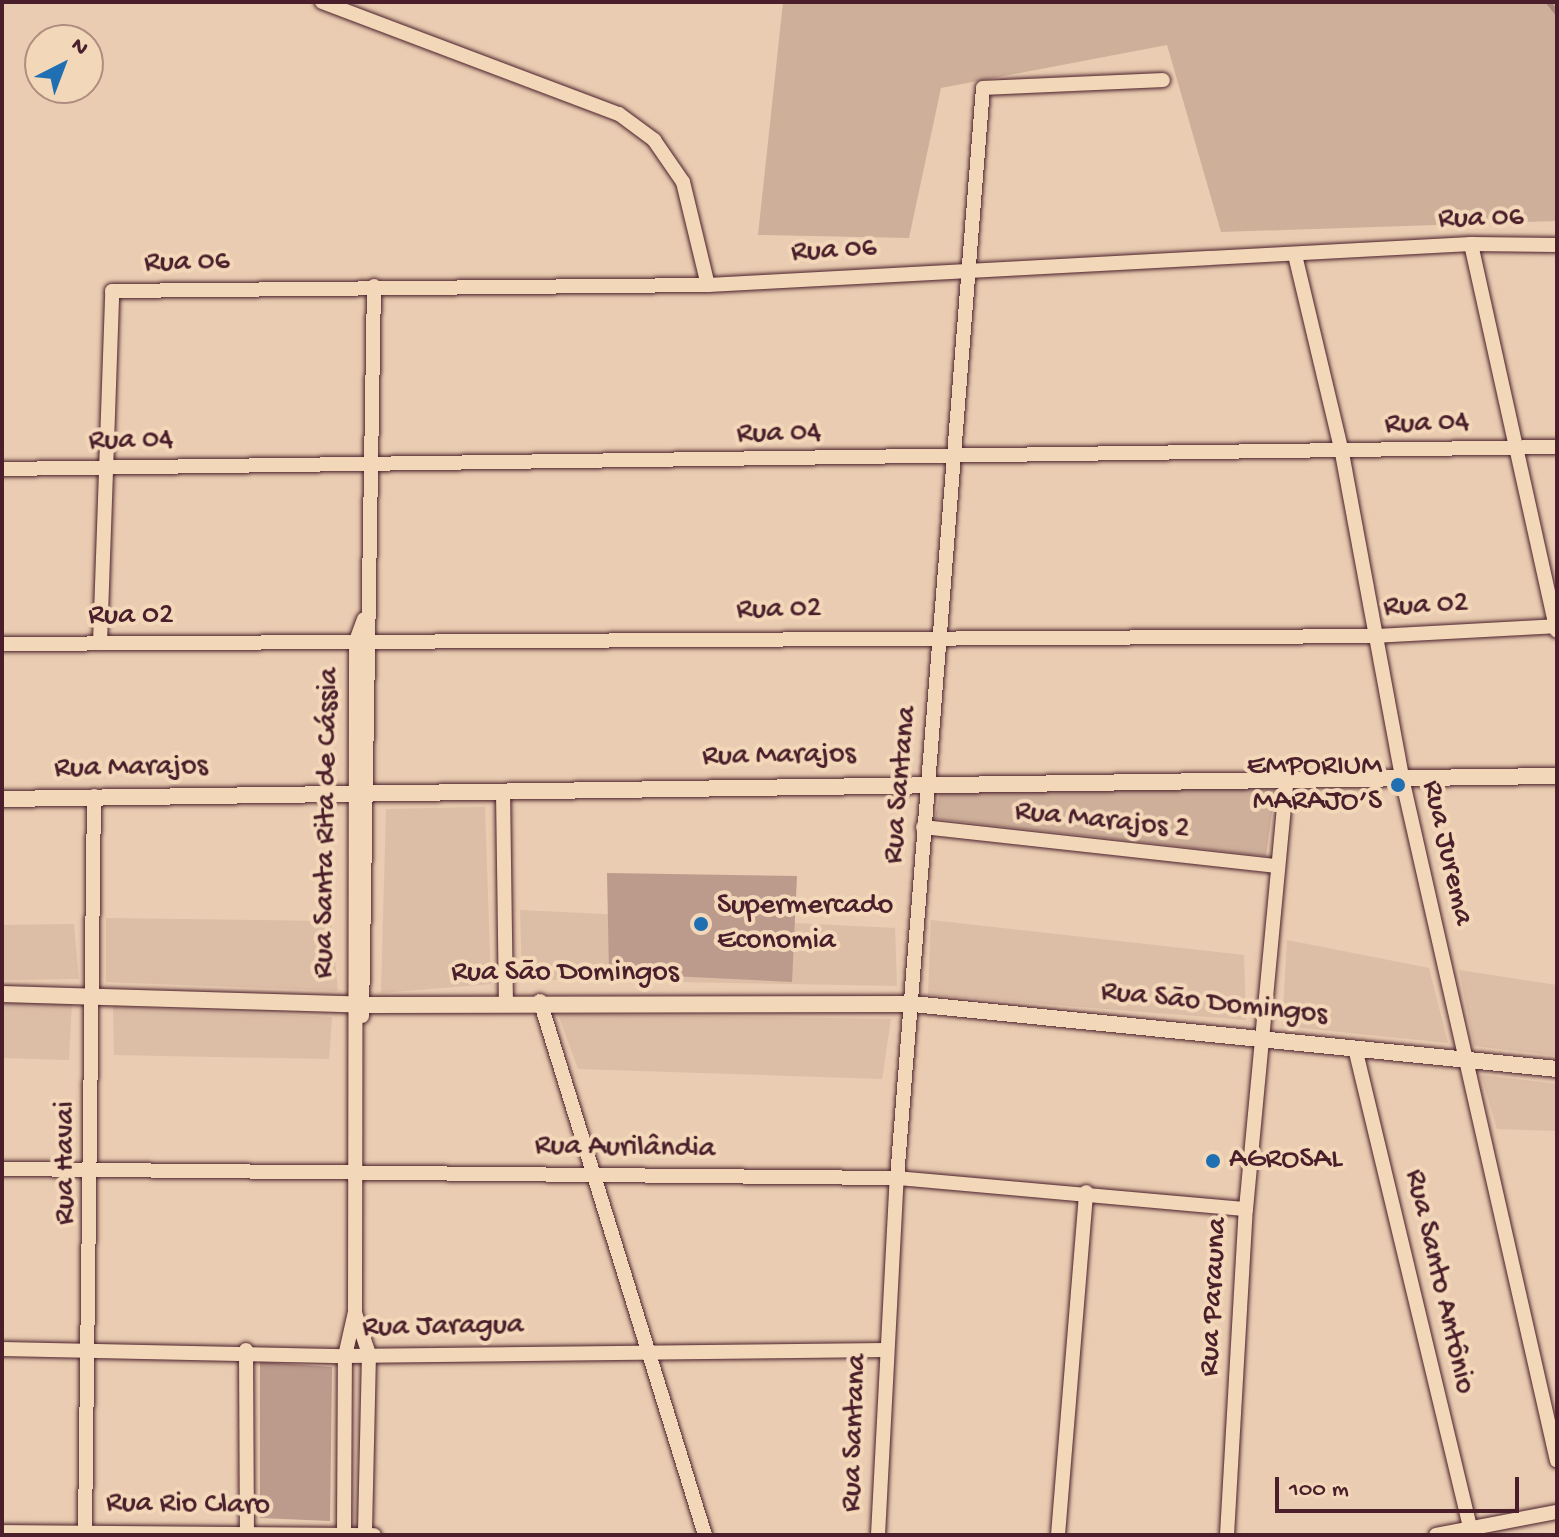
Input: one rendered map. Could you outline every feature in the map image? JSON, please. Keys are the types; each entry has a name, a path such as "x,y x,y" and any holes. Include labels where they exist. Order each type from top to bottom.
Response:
{"street":[{"path":"322,2 619,114 654,140 683,182 708,285"},
{"name":"Rua Santana","path":"878,1535 897,1178 983,88 1163,80"},
{"path":"1471,244 1557,628"},
{"name":"Rua 06","path":"108,468 112,291 708,285 852,275 970,275 1471,244 1557,245"},
{"name":"Rua Jurema","path":"1295,255 1342,453 1402,778 1557,1461"},
{"name":"Rua Santa Rita de Cássia","path":"344,1534 345,1356 355,1312 363,642 374,286"},
{"name":"Rua 04","path":"2,469 952,460 1557,447"},
{"path":"100,643 108,468"},
{"name":"Rua 02","path":"2,644 941,635 1375,636 1557,628"},
{"name":"Rua Parauna","path":"1227,1535 1246,1209 1265,1035 1275,866 1287,776"},
{"name":"Rua Marajos","path":"2,799 361,796 929,781 1557,776"},
{"path":"503,791 506,1000"},
{"name":"Rua Havai","path":"85,1531 94,1170 94,796"},
{"name":"Rua Marajos 2","path":"923,827 1275,866"},
{"name":"Rua São Domingos","path":"2,994 92,992 359,1004 506,1000 913,1004 1265,1035 1355,1048 1557,1069"},
{"path":"540,1001 705,1535"},
{"name":"Rua Santo Antônio","path":"1355,1048 1470,1527"},
{"name":"Rua Aurilândia","path":"2,1169 897,1178 1086,1192 1246,1209"},
{"path":"1058,1535 1086,1192"},
{"name":"Rua Santa Rita de Cássia","path":"355,1312 369,1354 365,1534"},
{"name":"Rua Jaragua","path":"2,1349 246,1350 345,1356 886,1350"},
{"path":"246,1350 247,1532"},
{"path":"1436,1535 1557,1512"},
{"name":"Rua Rio Claro","path":"2,1532 374,1535"}],"shaded area":[{"path":"783,2 1557,2 1557,221 1221,232 1167,45 941,88 909,238 758,235"},
{"path":"1276,784 1266,856 935,819 940,790"},
{"path":"485,807 491,984 381,993 386,809"},
{"path":"520,910 895,928 897,986 522,979"},
{"path":"106,918 331,921 338,991 106,982"},
{"path":"931,920 1244,955 1246,1020 928,995"},
{"path":"74,924 79,979 2,980 2,925"},
{"path":"1287,940 1429,968 1448,1043 1282,1026"},
{"path":"1459,970 1557,985 1557,1056 1474,1046"},
{"path":"2,1002 72,1002 69,1060 2,1058"},
{"path":"113,1006 332,1017 329,1059 114,1055"},
{"path":"558,1014 891,1019 882,1079 578,1069"},
{"path":"1481,1075 1557,1084 1557,1131 1497,1129"}],"building":[{"name":"Supermercado Economia","path":"607,873 797,876 792,982 609,973"},
{"path":"260,1362 332,1367 330,1521 260,1518"}],"waterway":[{"path":"1548,2 1557,13"}],"place":[{"name":"EMPORIUM MARAJO’S","path":"1398,785"},
{"name":"Supermercado Economia","path":"701,924"},
{"name":"AGROSAL","path":"1213,1161"}]}
